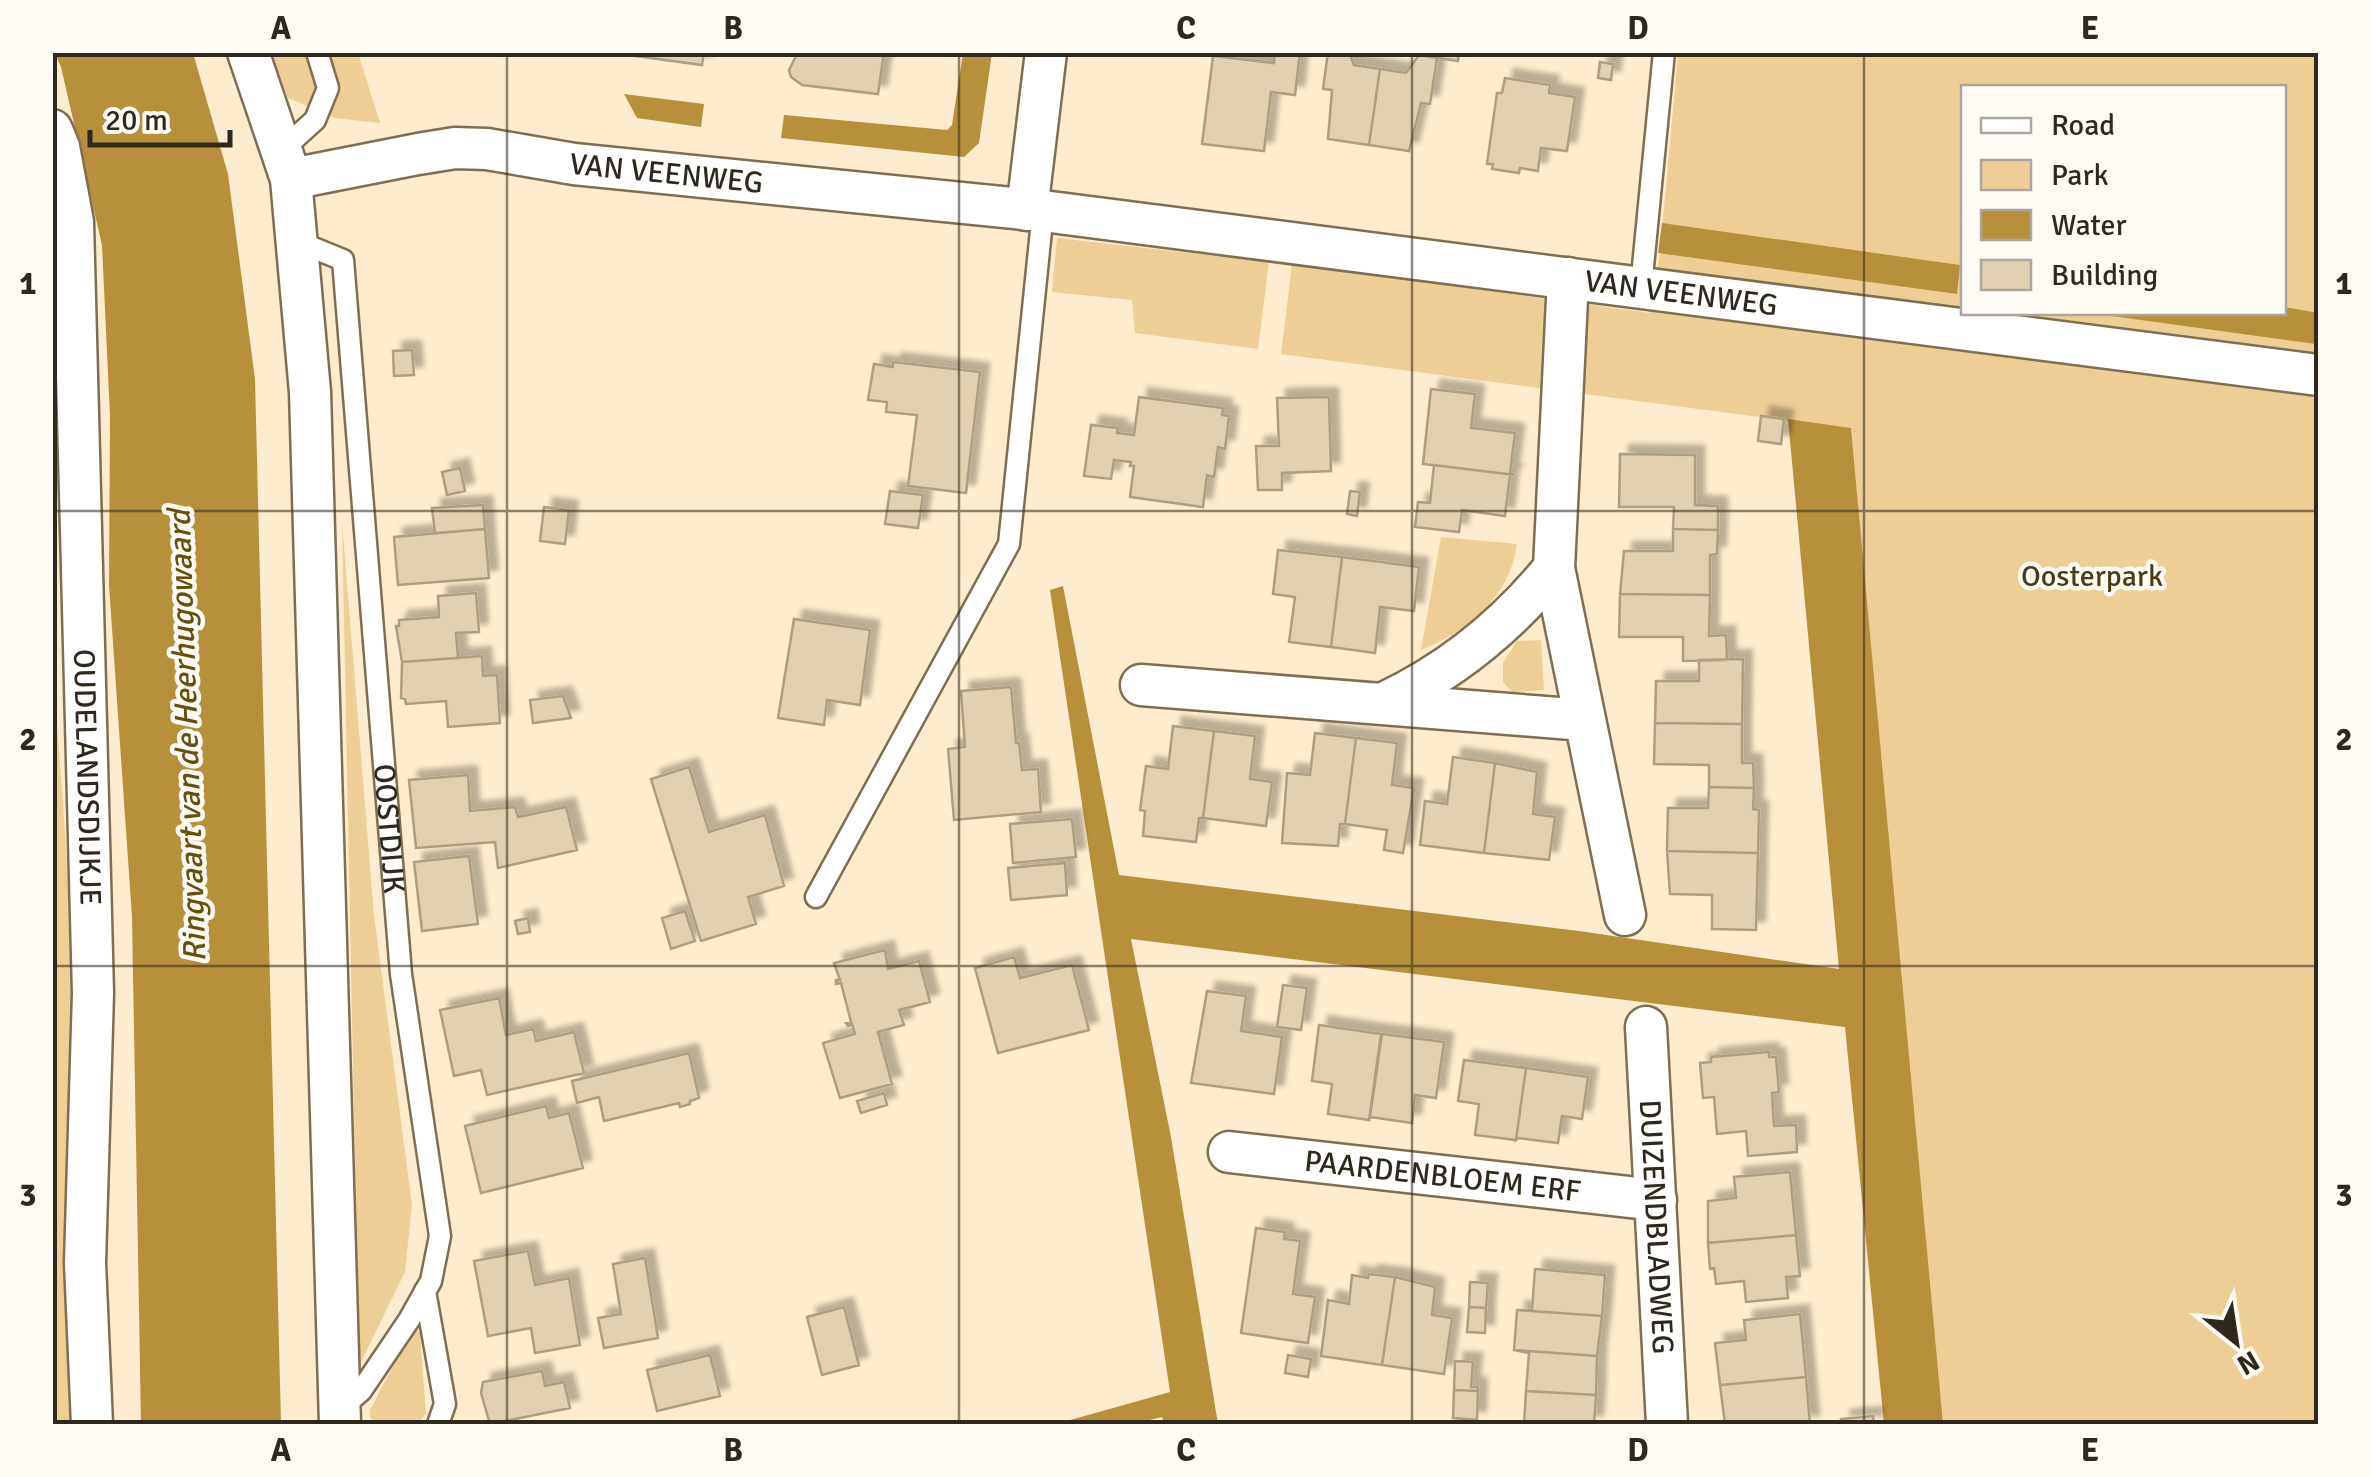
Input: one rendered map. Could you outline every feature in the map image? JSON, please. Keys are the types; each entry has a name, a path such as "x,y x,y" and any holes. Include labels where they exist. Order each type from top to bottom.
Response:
{"street":[{"name":"OOSTDIJK","path":"248,52 287,164 299,242 311,412 340,1417"},
{"path":"1035,210 1046,52"},
{"name":"OUDELANDSDIJKJE","path":"52,130 59,147 74,241 94,993 85,1263 92,1424"},
{"name":"VAN VEENWEG","path":"287,164 456,148 488,149 574,164 1035,210 2318,375"},
{"path":"1568,278 1554,568 1625,916"},
{"path":"1384,702 1425,684 1481,643 1521,608 1554,568"},
{"path":"1140,685 1584,720"},
{"name":"DUIZENDBLADWEG","path":"1646,1027 1666,1424"},
{"name":"PAARDENBLOEM ERF","path":"1229,1152 1656,1200"}],"lane":[{"path":"287,164 315,120 328,88 318,52"},
{"path":"1642,288 1664,52"},
{"path":"816,897 1009,544 1035,210"},
{"name":"OOSTDIJK","path":"299,242 343,260 401,974 440,1236 431,1281 340,1417"},
{"path":"425,1291 445,1404 438,1424"}],"green space":[{"path":"271,53 358,53 380,123 335,118 288,98"},
{"name":"Oosterpark","path":"1678,53 2318,53 2318,335 2311,397 2318,399 2318,1424 1942,1424 1851,429 1281,354 1292,264 1650,313 1660,253"},
{"path":"1057,238 1269,262 1258,349 1135,333 1132,300 1052,292"},
{"path":"342,522 374,915 412,1205 405,1272 359,1366"},
{"path":"1441,537 1517,544 1506,580 1484,610 1455,633 1421,650"},
{"path":"1541,640 1544,690 1512,692 1503,682 1503,663 1517,641"},
{"path":"52,669 69,921 71,1057 66,1267 73,1424 52,1424"},
{"path":"412,1329 420,1332 426,1414 417,1424 378,1424 370,1418 370,1410"}],"water":[{"name":"Ringvaart van de Heerhugowaard","path":"55,53 193,53 228,174 255,379 281,1424 141,1424 132,917 109,585 110,416 102,245"},
{"path":"963,53 992,53 979,143 964,157 781,138 784,115 947,130 952,125"},
{"path":"624,94 704,104 701,127 637,118"},
{"path":"1662,223 1960,265 1957,294 1658,253"},
{"path":"2286,307 2318,313 2316,344 2105,315 2286,315"},
{"path":"1788,419 1851,428 1943,1424 1884,1424 1845,1027 1131,939 1171,1137 1218,1424 1164,1424 1162,1417 1133,1424 1056,1424 1170,1392 1050,590 1063,586 1119,875 1579,931 1839,969"}],"building":[{"path":"606,52 704,52 702,65"},
{"path":"798,52 884,52 878,94 802,85 791,77 789,70"},
{"path":"1275,52 1300,52 1295,95 1271,92 1264,151 1202,144 1213,56 1274,63"},
{"path":"1328,52 1349,52 1354,65 1380,69 1369,145 1328,139 1332,90 1323,89"},
{"path":"1459,52 1458,61 1419,55"},
{"path":"1419,55 1437,58 1430,104 1421,103 1409,151 1369,145 1380,69 1406,73"},
{"path":"1600,62 1613,64 1611,80 1598,78"},
{"path":"1505,78 1550,85 1549,93 1575,97 1567,151 1541,148 1538,171 1520,168 1519,173 1492,169 1493,164 1487,164 1497,93 1502,93"},
{"path":"412,350 414,375 394,376 393,351"},
{"path":"893,362 980,372 966,493 908,486 917,415 886,412 887,402 868,400 874,364 893,367"},
{"path":"1431,389 1475,394 1471,428 1515,433 1510,473 1515,475 1423,464"},
{"path":"1139,397 1223,408 1222,415 1229,416 1225,449 1218,447 1214,477 1207,475 1203,507 1130,497 1134,466 1130,466 1131,462 1114,460 1111,479 1084,476 1091,425 1118,428 1117,433 1134,435"},
{"path":"1329,397 1331,471 1282,473 1282,490 1258,490 1256,446 1279,446 1277,398"},
{"path":"1761,416 1784,419 1781,444 1758,441"},
{"path":"1620,454 1695,455 1695,505 1718,506 1718,530 1673,529 1674,507 1619,507"},
{"path":"1434,465 1515,475 1510,475 1505,516 1462,510 1459,532 1415,527 1418,502 1430,503"},
{"path":"460,468 465,491 447,495 442,472"},
{"path":"890,491 923,495 918,528 885,524"},
{"path":"1350,491 1360,492 1357,516 1347,514"},
{"path":"483,505 485,529 435,533 432,508"},
{"path":"544,507 569,510 565,544 540,541"},
{"path":"485,529 489,578 398,585 394,537"},
{"path":"1673,529 1718,530 1717,554 1710,555 1710,595 1620,594 1624,551 1673,551"},
{"path":"1278,550 1342,557 1331,647 1289,642 1295,597 1273,594"},
{"path":"1342,557 1419,567 1414,611 1380,607 1375,653 1331,647"},
{"path":"476,593 479,632 456,633 458,658 402,662 396,626 399,620 439,617 438,596"},
{"path":"1620,594 1710,595 1709,636 1726,635 1727,660 1683,661 1683,637 1619,637"},
{"path":"794,619 870,630 860,705 827,700 824,725 778,718"},
{"path":"482,656 483,676 497,675 500,723 448,727 446,701 406,704 401,698 402,662"},
{"path":"1743,659 1742,724 1655,723 1656,681 1699,681 1699,660"},
{"path":"1011,687 1022,770 1038,769 1041,812 954,820 948,749 965,747 961,691"},
{"path":"563,696 571,718 533,723 530,700"},
{"path":"1655,723 1742,724 1742,763 1753,763 1754,788 1709,787 1709,765 1654,764"},
{"path":"1173,726 1214,731 1203,818 1199,818 1196,842 1143,836 1145,811 1140,810 1146,766 1168,769"},
{"path":"1214,731 1255,736 1250,779 1272,782 1266,826 1203,818"},
{"path":"1315,733 1356,738 1345,824 1340,824 1338,846 1282,843 1287,773 1310,775"},
{"path":"1356,738 1397,743 1392,785 1414,788 1403,853 1384,850 1387,830 1345,824"},
{"path":"1453,757 1495,763 1484,853 1420,845 1425,801 1447,804"},
{"path":"1495,763 1537,772 1533,814 1555,817 1549,860 1484,853"},
{"path":"689,767 709,832 765,815 784,886 748,897 756,924 701,941 651,779"},
{"path":"468,775 470,811 515,807 518,817 566,807 577,850 498,868 495,842 416,848 409,780"},
{"path":"1709,787 1754,788 1753,809 1759,810 1758,853 1667,851 1668,808 1708,808"},
{"path":"1072,819 1076,857 1013,863 1010,824"},
{"path":"1667,851 1758,853 1756,930 1712,929 1712,895 1670,894"},
{"path":"469,856 478,924 422,931 414,862"},
{"path":"1065,863 1067,895 1011,900 1008,868"},
{"path":"685,911 695,941 671,949 662,918"},
{"path":"528,918 530,932 518,934 515,921"},
{"path":"885,950 888,969 919,961 930,1002 899,1010 904,1025 878,1032 892,1084 840,1098 823,1043 855,1034 852,1024 846,1023 851,1022 841,983 836,984 840,980 834,963"},
{"path":"1014,957 1020,978 1072,965 1089,1030 998,1053 975,968"},
{"path":"1283,985 1307,988 1301,1030 1277,1027"},
{"path":"1207,991 1246,996 1241,1031 1282,1037 1274,1094 1191,1083"},
{"path":"499,998 506,1035 533,1029 536,1041 574,1032 584,1073 487,1095 481,1070 454,1076 440,1010"},
{"path":"1319,1025 1381,1034 1369,1120 1328,1114 1332,1084 1312,1081"},
{"path":"1382,1034 1444,1042 1436,1098 1415,1095 1412,1123 1370,1117"},
{"path":"1769,1052 1769,1057 1776,1057 1779,1092 1772,1093 1774,1126 1796,1125 1797,1152 1748,1156 1746,1131 1717,1134 1714,1097 1703,1098 1700,1063 1711,1062 1711,1057"},
{"path":"689,1053 699,1098 690,1104 680,1107 679,1103 604,1121 599,1097 577,1103 572,1081"},
{"path":"1464,1060 1526,1068 1516,1140 1475,1135 1479,1104 1458,1101"},
{"path":"1526,1068 1588,1077 1582,1119 1562,1116 1558,1143 1516,1140"},
{"path":"884,1093 887,1105 861,1113 857,1101"},
{"path":"546,1106 549,1118 569,1113 583,1168 481,1193 465,1126"},
{"path":"1790,1172 1796,1235 1708,1243 1708,1201 1736,1198 1734,1177"},
{"path":"1256,1228 1285,1232 1284,1239 1300,1241 1293,1294 1315,1297 1308,1343 1241,1333"},
{"path":"1796,1235 1800,1276 1786,1277 1788,1298 1746,1302 1744,1281 1716,1284 1714,1268 1710,1269 1708,1243"},
{"path":"528,1251 535,1285 569,1278 580,1345 535,1353 531,1328 488,1336 474,1261"},
{"path":"645,1258 658,1338 604,1348 598,1318 621,1314 613,1264"},
{"path":"1535,1269 1605,1275 1602,1316 1517,1310 1532,1310"},
{"path":"1369,1274 1395,1277 1382,1365 1321,1356 1328,1300 1349,1304 1352,1275 1368,1278"},
{"path":"1395,1277 1435,1287 1432,1315 1452,1318 1444,1374 1382,1365"},
{"path":"1470,1282 1488,1283 1486,1308 1469,1307"},
{"path":"844,1307 859,1365 822,1375 807,1317"},
{"path":"1469,1307 1486,1308 1485,1333 1467,1332"},
{"path":"1517,1310 1602,1316 1597,1356 1514,1350"},
{"path":"1800,1314 1806,1377 1720,1385 1715,1343 1746,1340 1744,1320"},
{"path":"1514,1350 1597,1356 1596,1395 1526,1391 1529,1353"},
{"path":"710,1355 720,1396 657,1411 647,1370"},
{"path":"1288,1355 1311,1359 1308,1377 1285,1373"},
{"path":"1455,1361 1473,1362 1471,1387 1478,1387 1478,1391 1454,1390"},
{"path":"542,1371 545,1386 564,1382 570,1408 490,1424 481,1393 483,1382"},
{"path":"1806,1377 1810,1424 1725,1424 1720,1385"},
{"path":"1454,1390 1478,1391 1477,1420 1453,1418"},
{"path":"1526,1391 1596,1395 1594,1424 1524,1424"},
{"path":"1873,1416 1874,1424 1842,1424 1841,1419"}]}
